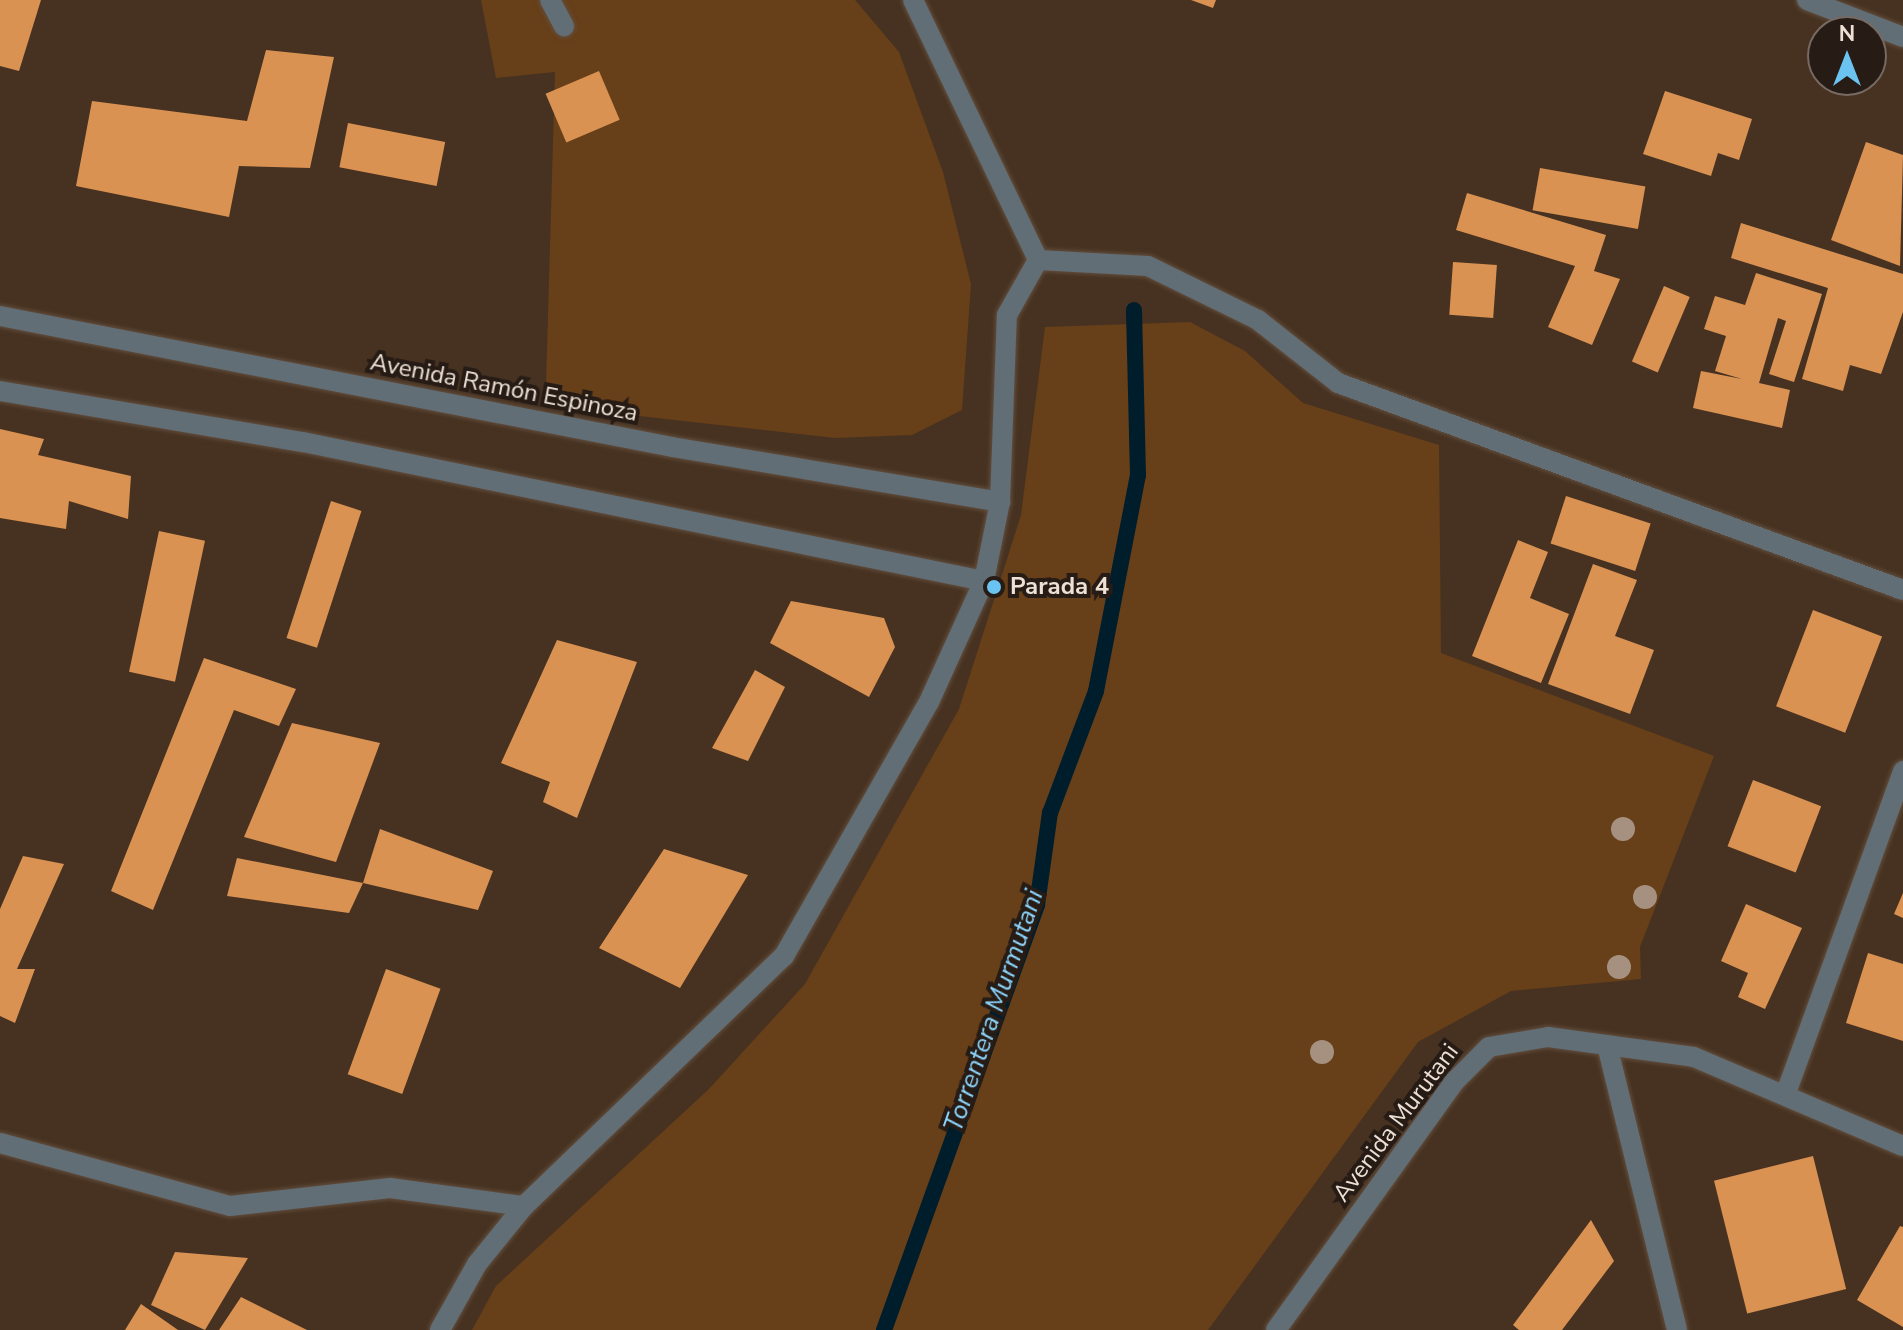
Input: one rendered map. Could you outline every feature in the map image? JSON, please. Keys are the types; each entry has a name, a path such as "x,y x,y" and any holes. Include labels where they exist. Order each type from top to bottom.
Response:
{"street":[{"path":"550,0 564,26"},
{"path":"913,0 1038,260"},
{"path":"1807,0 1903,37"},
{"path":"440,1330 477,1264 524,1206 784,956 929,702 984,581 1000,502 1007,315 1038,260"},
{"path":"1038,260 1148,266 1258,320 1338,383 1903,590"},
{"name":"Avenida Ramón Espinoza","path":"0,316 672,447 1000,502"},
{"path":"0,391 303,442 984,581"},
{"path":"1786,1093 1903,771"},
{"name":"Avenida Murutani","path":"1276,1330 1454,1082 1489,1047 1548,1037 1694,1057 1786,1093 1903,1146"},
{"path":"1607,1045 1677,1330"},
{"path":"0,1143 230,1206 390,1188 524,1206"}],"shaded area":[{"path":"481,0 855,0 899,52 943,172 971,284 962,410 912,435 835,438 630,415 546,385 555,72 496,78"},
{"path":"1190,322 1245,351 1303,403 1439,445 1441,653 1714,756 1640,947 1641,979 1511,991 1418,1042 1208,1330 472,1330 496,1286 709,1089 805,984 959,709 1021,515 1045,327"}],"building":[{"path":"0,0 41,0 19,71 0,66"},
{"path":"1191,0 1216,0 1213,8"},
{"path":"266,50 334,57 310,168 239,166 229,217 76,186 92,101 247,121"},
{"path":"599,71 620,120 566,142 546,94"},
{"path":"1665,91 1752,119 1739,160 1718,153 1711,176 1643,154"},
{"path":"348,123 445,142 437,186 339,167"},
{"path":"1866,142 1903,155 1900,266 1831,240"},
{"path":"1540,168 1645,187 1638,229 1533,210"},
{"path":"1467,193 1606,235 1594,271 1620,279 1592,345 1548,327 1575,266 1456,230"},
{"path":"1741,223 1903,274 1903,312 1881,374 1850,365 1843,391 1802,379 1828,288 1731,258"},
{"path":"1453,262 1497,265 1493,318 1449,315"},
{"path":"1756,273 1822,294 1794,382 1769,374 1786,321 1778,318 1759,383 1790,390 1782,428 1693,408 1701,371 1742,379 1715,371 1726,336 1704,329 1715,296 1745,305"},
{"path":"1664,286 1690,297 1658,372 1632,361"},
{"path":"0,429 44,439 38,455 131,476 128,519 69,501 66,529 0,518"},
{"path":"1566,496 1651,524 1635,571 1551,544"},
{"path":"331,501 361,511 317,648 287,638"},
{"path":"159,531 205,541 175,682 129,672"},
{"path":"1518,540 1548,552 1530,598 1569,614 1541,683 1472,656"},
{"path":"1593,564 1637,580 1615,636 1654,650 1630,714 1548,684"},
{"path":"791,601 884,618 895,647 869,697 770,643"},
{"path":"1813,610 1882,637 1845,733 1776,706"},
{"path":"557,640 637,662 577,818 543,802 550,782 501,763"},
{"path":"204,658 296,689 279,726 234,710 153,910 111,891"},
{"path":"755,670 785,687 748,761 712,748"},
{"path":"292,723 380,743 336,862 244,837"},
{"path":"1753,780 1821,806 1796,872 1728,846"},
{"path":"380,829 493,871 478,910 363,883"},
{"path":"664,849 748,875 680,988 599,948"},
{"path":"23,856 64,864 17,969 35,969 15,1023 0,1016 0,909"},
{"path":"237,858 363,883 349,913 227,896"},
{"path":"1903,893 1903,918 1894,914"},
{"path":"1746,904 1802,928 1765,1009 1738,997 1748,973 1721,961"},
{"path":"1868,953 1903,964 1903,1041 1846,1023"},
{"path":"386,969 441,989 402,1094 348,1074"},
{"path":"1813,1156 1846,1289 1747,1314 1714,1181"},
{"path":"1591,1220 1614,1261 1562,1330 1519,1330 1513,1325"},
{"path":"1900,1226 1903,1227 1903,1327 1857,1300"},
{"path":"175,1252 248,1258 205,1330 151,1305"},
{"path":"241,1297 307,1330 219,1330"},
{"path":"141,1304 178,1330 125,1330"}],"waterway":[{"name":"Torrentera Murmutani","path":"884,1330 1037,905 1050,813 1096,691 1138,475 1134,310"}],"place":[{"name":"Parada 4","path":"994,587"}]}
